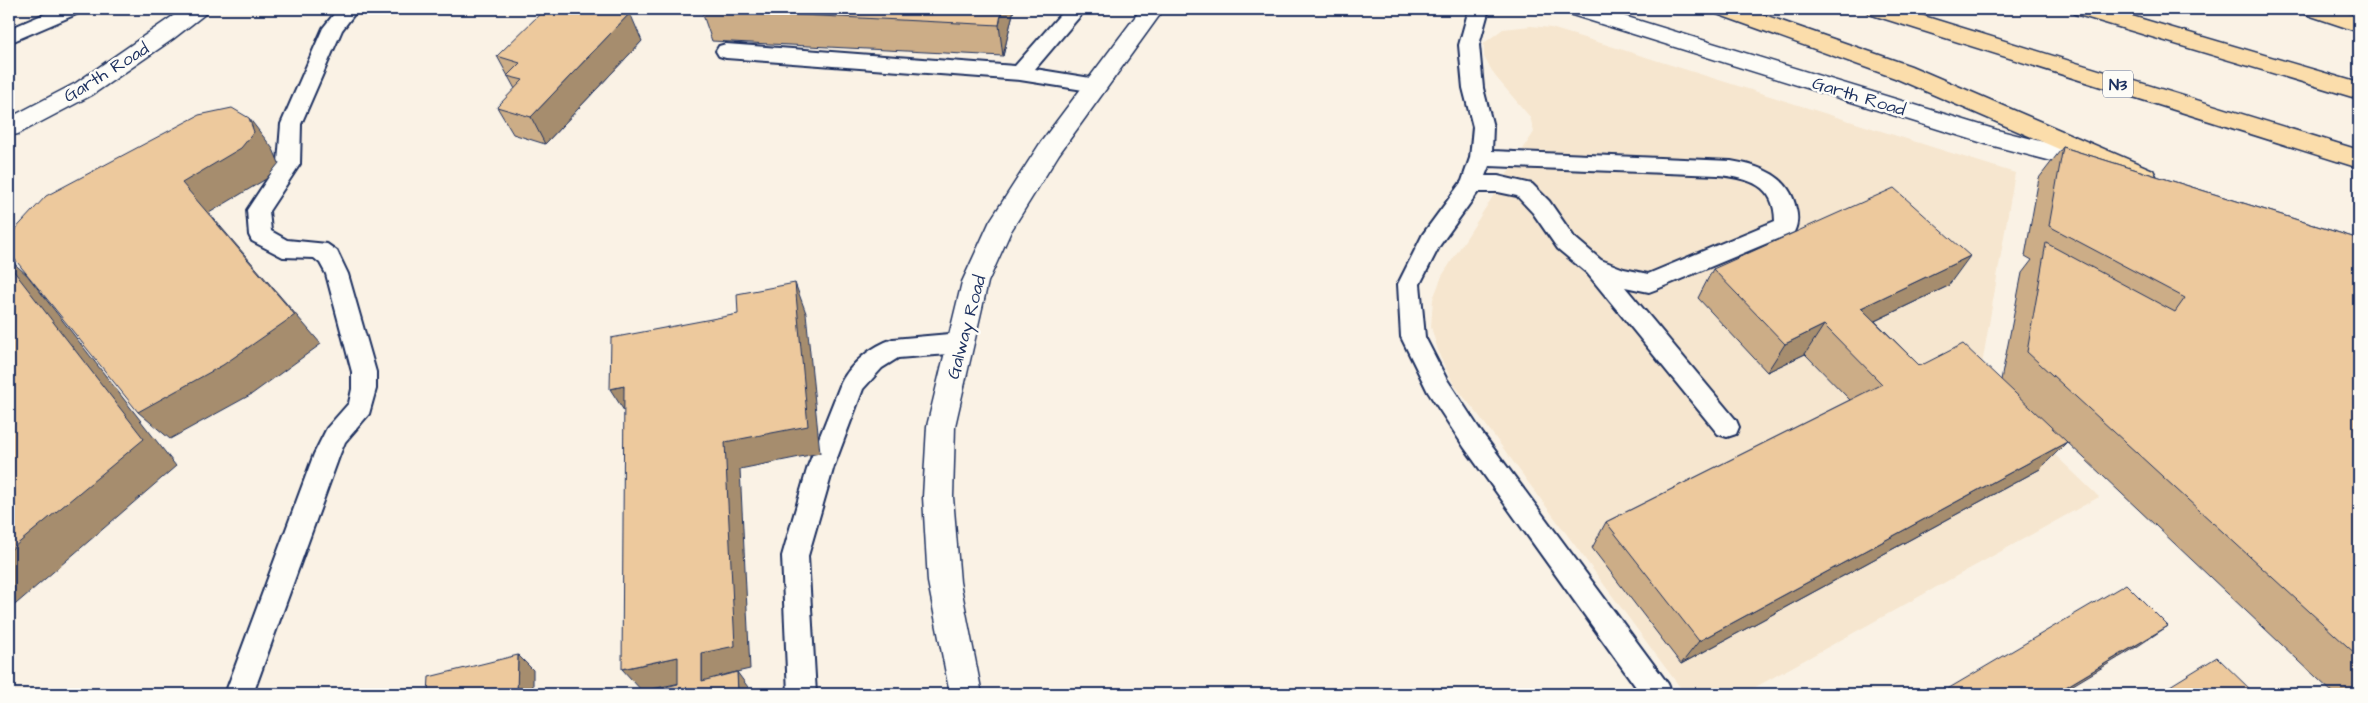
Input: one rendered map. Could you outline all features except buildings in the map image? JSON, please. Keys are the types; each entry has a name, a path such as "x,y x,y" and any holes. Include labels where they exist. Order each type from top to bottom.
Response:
{"highway":[{"path":"1725,9 1902,72 2153,180"},
{"name":"N3","path":"1877,9 2359,159"},
{"path":"2083,9 2359,91"},
{"path":"2313,9 2359,25"}],"street":[{"name":"Garth Road","path":"9,128 84,90 165,34 197,9"},
{"name":"Galway Road","path":"966,694 944,582 938,497 941,426 975,282 999,228 1050,148 1153,9"},
{"name":"Garth Road","path":"1577,9 1995,138 2153,180"}],"lane":[{"path":"9,37 72,9"},
{"path":"239,694 327,454 336,435 360,407 364,389 364,372 336,274 329,257 319,250 282,248 260,235 258,210 289,164 291,124 333,28 348,9"},
{"path":"1020,73 1076,9"},
{"path":"1479,9 1469,44 1473,88 1483,127 1481,158 1472,184 1431,240 1409,284 1413,337 1437,385 1473,440 1658,694"},
{"path":"726,51 1020,73 1096,85"},
{"path":"1481,158 1592,162 1741,171 1766,180 1782,196 1787,212 1786,226 1649,283 1621,277 1594,266"},
{"path":"1472,184 1498,184 1524,190 1541,207 1566,243 1594,266 1727,427"},
{"path":"802,694 795,556 836,421 853,383 874,361 893,349 961,343"}],"shaded area":[{"path":"1531,26 1551,28 1604,44 2015,173 1979,382 2099,497 1743,694 1685,694 1477,413 1454,385 1440,357 1431,327 1433,299 1442,276 1534,132 1530,117 1495,76 1484,57 1484,43 1503,29"}]}
